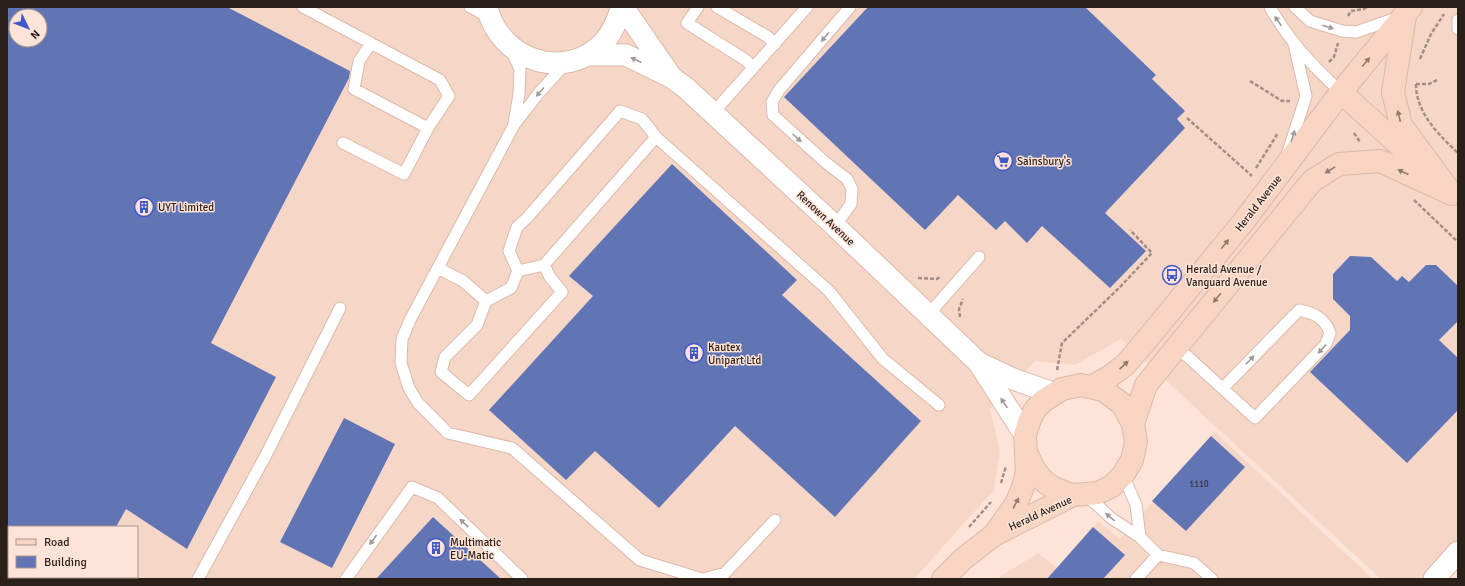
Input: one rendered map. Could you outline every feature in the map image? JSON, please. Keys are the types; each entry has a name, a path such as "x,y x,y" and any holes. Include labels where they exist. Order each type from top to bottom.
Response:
{"main road":[{"name":"Herald Avenue","path":"1091,386 1109,377 1125,365 1244,221 1335,100 1408,11"},
{"path":"1408,11 1393,92 1401,124 1455,197"},
{"path":"1335,100 1455,197"},
{"name":"Herald Avenue","path":"1133,424 1146,384 1312,181 1340,164 1380,161 1455,197"},
{"name":"Herald Avenue","path":"943,579 963,559 994,535 1078,496 1098,493 1112,486 1123,475 1132,460 1136,442 1133,424 1129,413 1117,400 1103,390 1091,386 1072,386 1055,383 1034,411 1028,422 1027,472 1016,504 994,535"},
{"path":"1027,446 1034,470 1044,482 1058,491 1078,496"}],"street":[{"path":"488,12 497,33 510,47 526,58 546,63 566,62 588,55 604,42 616,25 622,7"},
{"name":"Renown Avenue","path":"622,7 671,77"},
{"name":"Renown Avenue","path":"588,55 626,55 671,77 686,88 835,226 927,316 978,363 1027,446"},
{"name":"Renown Avenue","path":"978,363 1013,379 1055,383"},
{"path":"1434,579 1458,552"}],"lane":[{"path":"303,7 440,80 449,96 428,128 404,174 343,144"},
{"path":"470,7 488,12"},
{"path":"698,7 687,23 747,61 753,68"},
{"path":"717,7 768,37 775,44"},
{"path":"713,113 807,7"},
{"path":"835,226 851,204 852,189 847,179 824,162 773,115 772,102 779,90 850,7"},
{"path":"1270,7 1294,44 1320,73 1335,100"},
{"path":"1295,7 1310,21 1342,31 1356,32 1408,11"},
{"path":"1458,20 1458,29"},
{"path":"371,43 360,61 354,89 428,128"},
{"path":"1281,173 1306,96 1294,44"},
{"path":"510,47 520,69 519,94 514,125"},
{"path":"566,62 538,94 514,125 402,339 401,363 409,388 418,404 448,433 512,448 640,560 703,579 725,573 775,520"},
{"path":"544,265 550,277 562,292 469,396 441,372 445,357 477,325 486,301 511,288 518,271 509,251 517,227 527,218 620,111 642,119 656,137 829,291 883,359 939,405"},
{"path":"518,271 544,265 656,137"},
{"path":"927,316 980,257"},
{"path":"438,268 463,282 486,301"},
{"path":"198,579 266,455 340,308"},
{"path":"1176,349 1187,356 1255,418 1326,344 1330,334 1327,325 1321,318 1311,312 1299,310 1223,388"},
{"path":"1123,475 1136,505 1140,537"},
{"path":"346,579 412,487 438,498 522,579"},
{"path":"1078,496 1095,503 1111,518 1140,537 1158,554 1194,563 1212,579"},
{"path":"1136,579 1158,554"}],"path":[{"path":"1320,73 1334,57 1342,31 1351,10 1364,9 1367,7"},
{"path":"1420,62 1431,34 1445,12"},
{"path":"1416,77 1416,84 1424,114 1437,133 1458,153"},
{"path":"1250,80 1282,101 1293,100 1290,107"},
{"path":"1416,84 1429,84 1438,80"},
{"path":"1335,100 1346,123 1362,144 1367,161"},
{"path":"1187,118 1252,176"},
{"path":"1248,182 1281,128"},
{"path":"1408,194 1458,242"},
{"path":"1055,383 1062,343 1119,288 1152,253 1130,230"},
{"path":"914,278 937,279 954,268 963,275 970,282 959,309 960,320"},
{"path":"1001,484 1007,461"},
{"path":"967,530 994,498"}],"shaded area":[{"path":"7,7 1458,7 1458,537 1420,579 1381,579 1121,339 1075,365 1035,361 990,409 1000,452 994,490 914,579 7,579"},
{"path":"1215,432 1373,579 996,579 1038,553 1057,568 1098,521 1120,539"}],"building":[{"name":"UYT Limited","path":"7,7 227,7 350,71 349,78 211,343 276,377 187,549 126,509 117,526 7,527"},
{"name":"Sainsbury's","path":"868,7 1085,7 1156,75 1152,79 1185,111 1177,119 1185,128 1105,213 1146,251 1110,288 1042,226 1027,243 1005,221 996,230 958,195 925,230 784,97"},
{"name":"Kautex Unipart Ltd","path":"672,164 797,280 782,295 921,421 835,517 735,426 659,508 595,451 566,480 489,410 593,296 569,276"},
{"path":"1350,256 1371,257 1397,281 1402,276 1409,282 1426,265 1436,265 1458,286 1458,321 1439,340 1458,358 1458,410 1407,463 1310,372 1350,330 1350,316 1333,299 1333,274"},
{"path":"344,418 395,444 332,568 280,542"},
{"path":"1211,436 1245,467 1186,531 1152,501"},
{"name":"Multimatic EU-Matic","path":"433,517 501,579 376,579"},
{"path":"1093,527 1125,555 1103,579 1047,579"}],"place":[{"name":"Sainsbury's","path":"1003,161"},
{"name":"UYT Limited","path":"144,207"},
{"name":"Herald Avenue / Vanguard Avenue","path":"1172,275"},
{"name":"Kautex Unipart Ltd","path":"694,353"},
{"name":"Multimatic EU-Matic","path":"436,548"}]}
